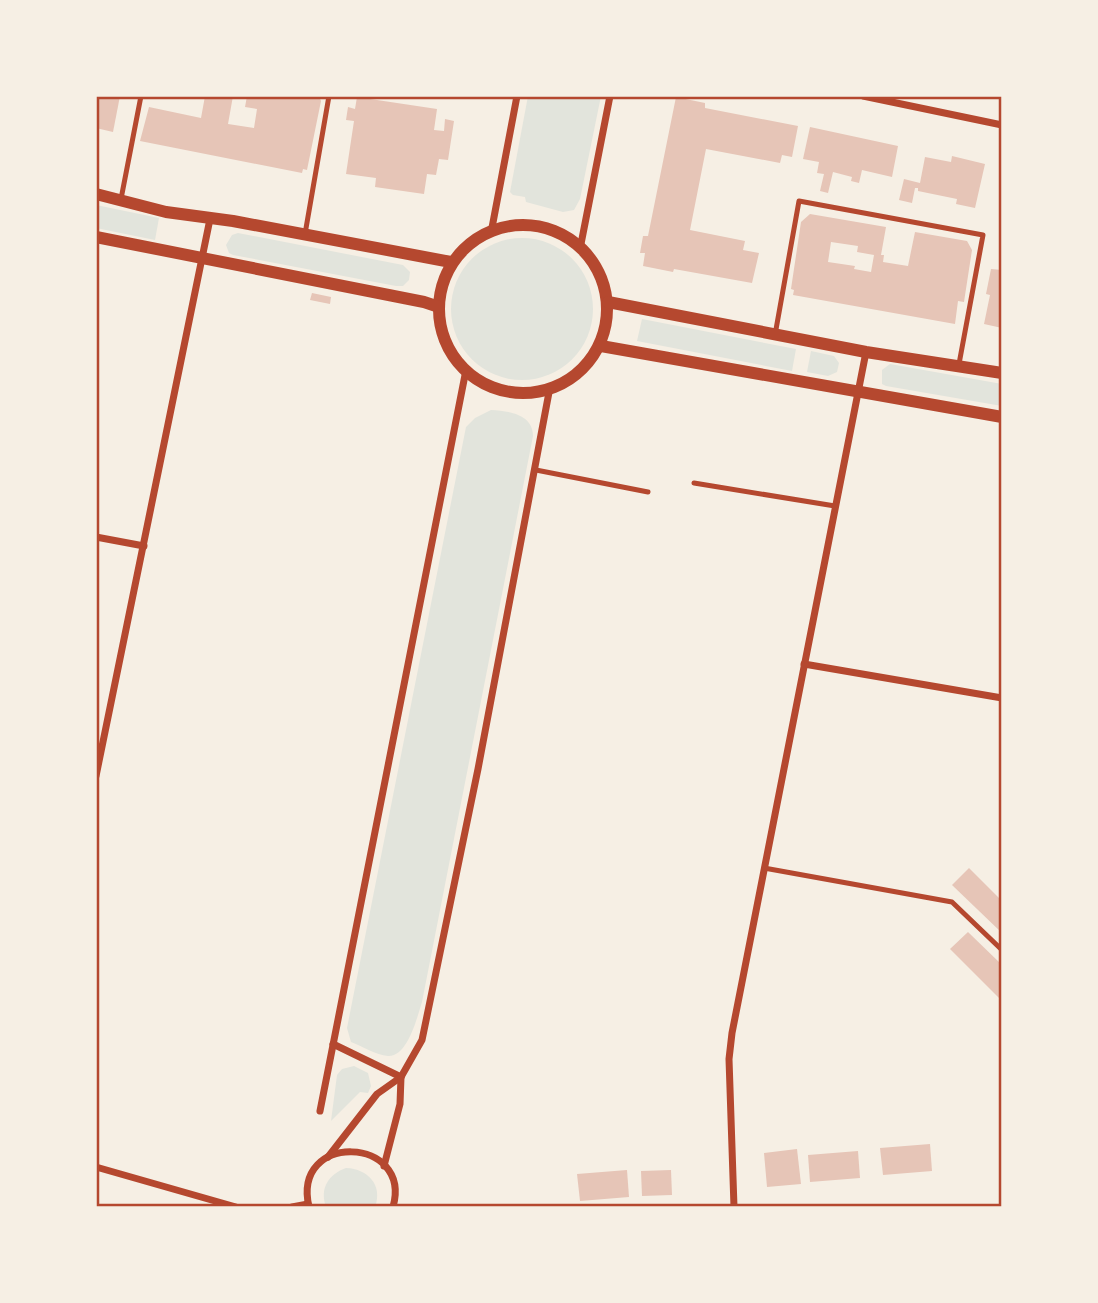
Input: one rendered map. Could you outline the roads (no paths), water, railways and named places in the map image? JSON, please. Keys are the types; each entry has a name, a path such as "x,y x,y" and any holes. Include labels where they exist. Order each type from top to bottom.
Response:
{"street":[{"path":"491,233 517,96"},
{"path":"580,249 610,96"},
{"path":"863,96 1002,125"},
{"path":"96,194 145,208 233,221 451,262"},
{"path":"96,776 210,219"},
{"path":"531,226 551,230 568,239 592,262 604,286 608,302 608,321 601,346 588,364 570,378 550,387 527,392 503,390 481,381 466,370 454,355 441,326 439,307 442,279 463,248 491,233 531,226"},
{"path":"96,237 439,307"},
{"path":"608,302 866,352 1002,373"},
{"path":"601,346 1002,417"},
{"path":"734,1207 729,1059 732,1033 866,352"},
{"path":"320,1111 466,370"},
{"path":"292,1207 308,1205 310,1177 317,1166 328,1157 377,1094 401,1077 422,1040 536,470 550,387"},
{"path":"96,537 144,546"},
{"path":"804,664 1002,698"},
{"path":"333,1044 401,1077"},
{"path":"384,1166 400,1104 401,1077"},
{"path":"328,1157 351,1150 364,1152 384,1166 395,1188 393,1207"},
{"path":"96,1167 236,1207"}],"lane":[{"path":"121,199 141,96"},
{"path":"305,234 329,96"},
{"path":"775,335 799,201 983,235 958,367"},
{"path":"536,470 648,492"},
{"path":"694,483 835,506"},
{"path":"764,868 952,902 1002,950"}]}
